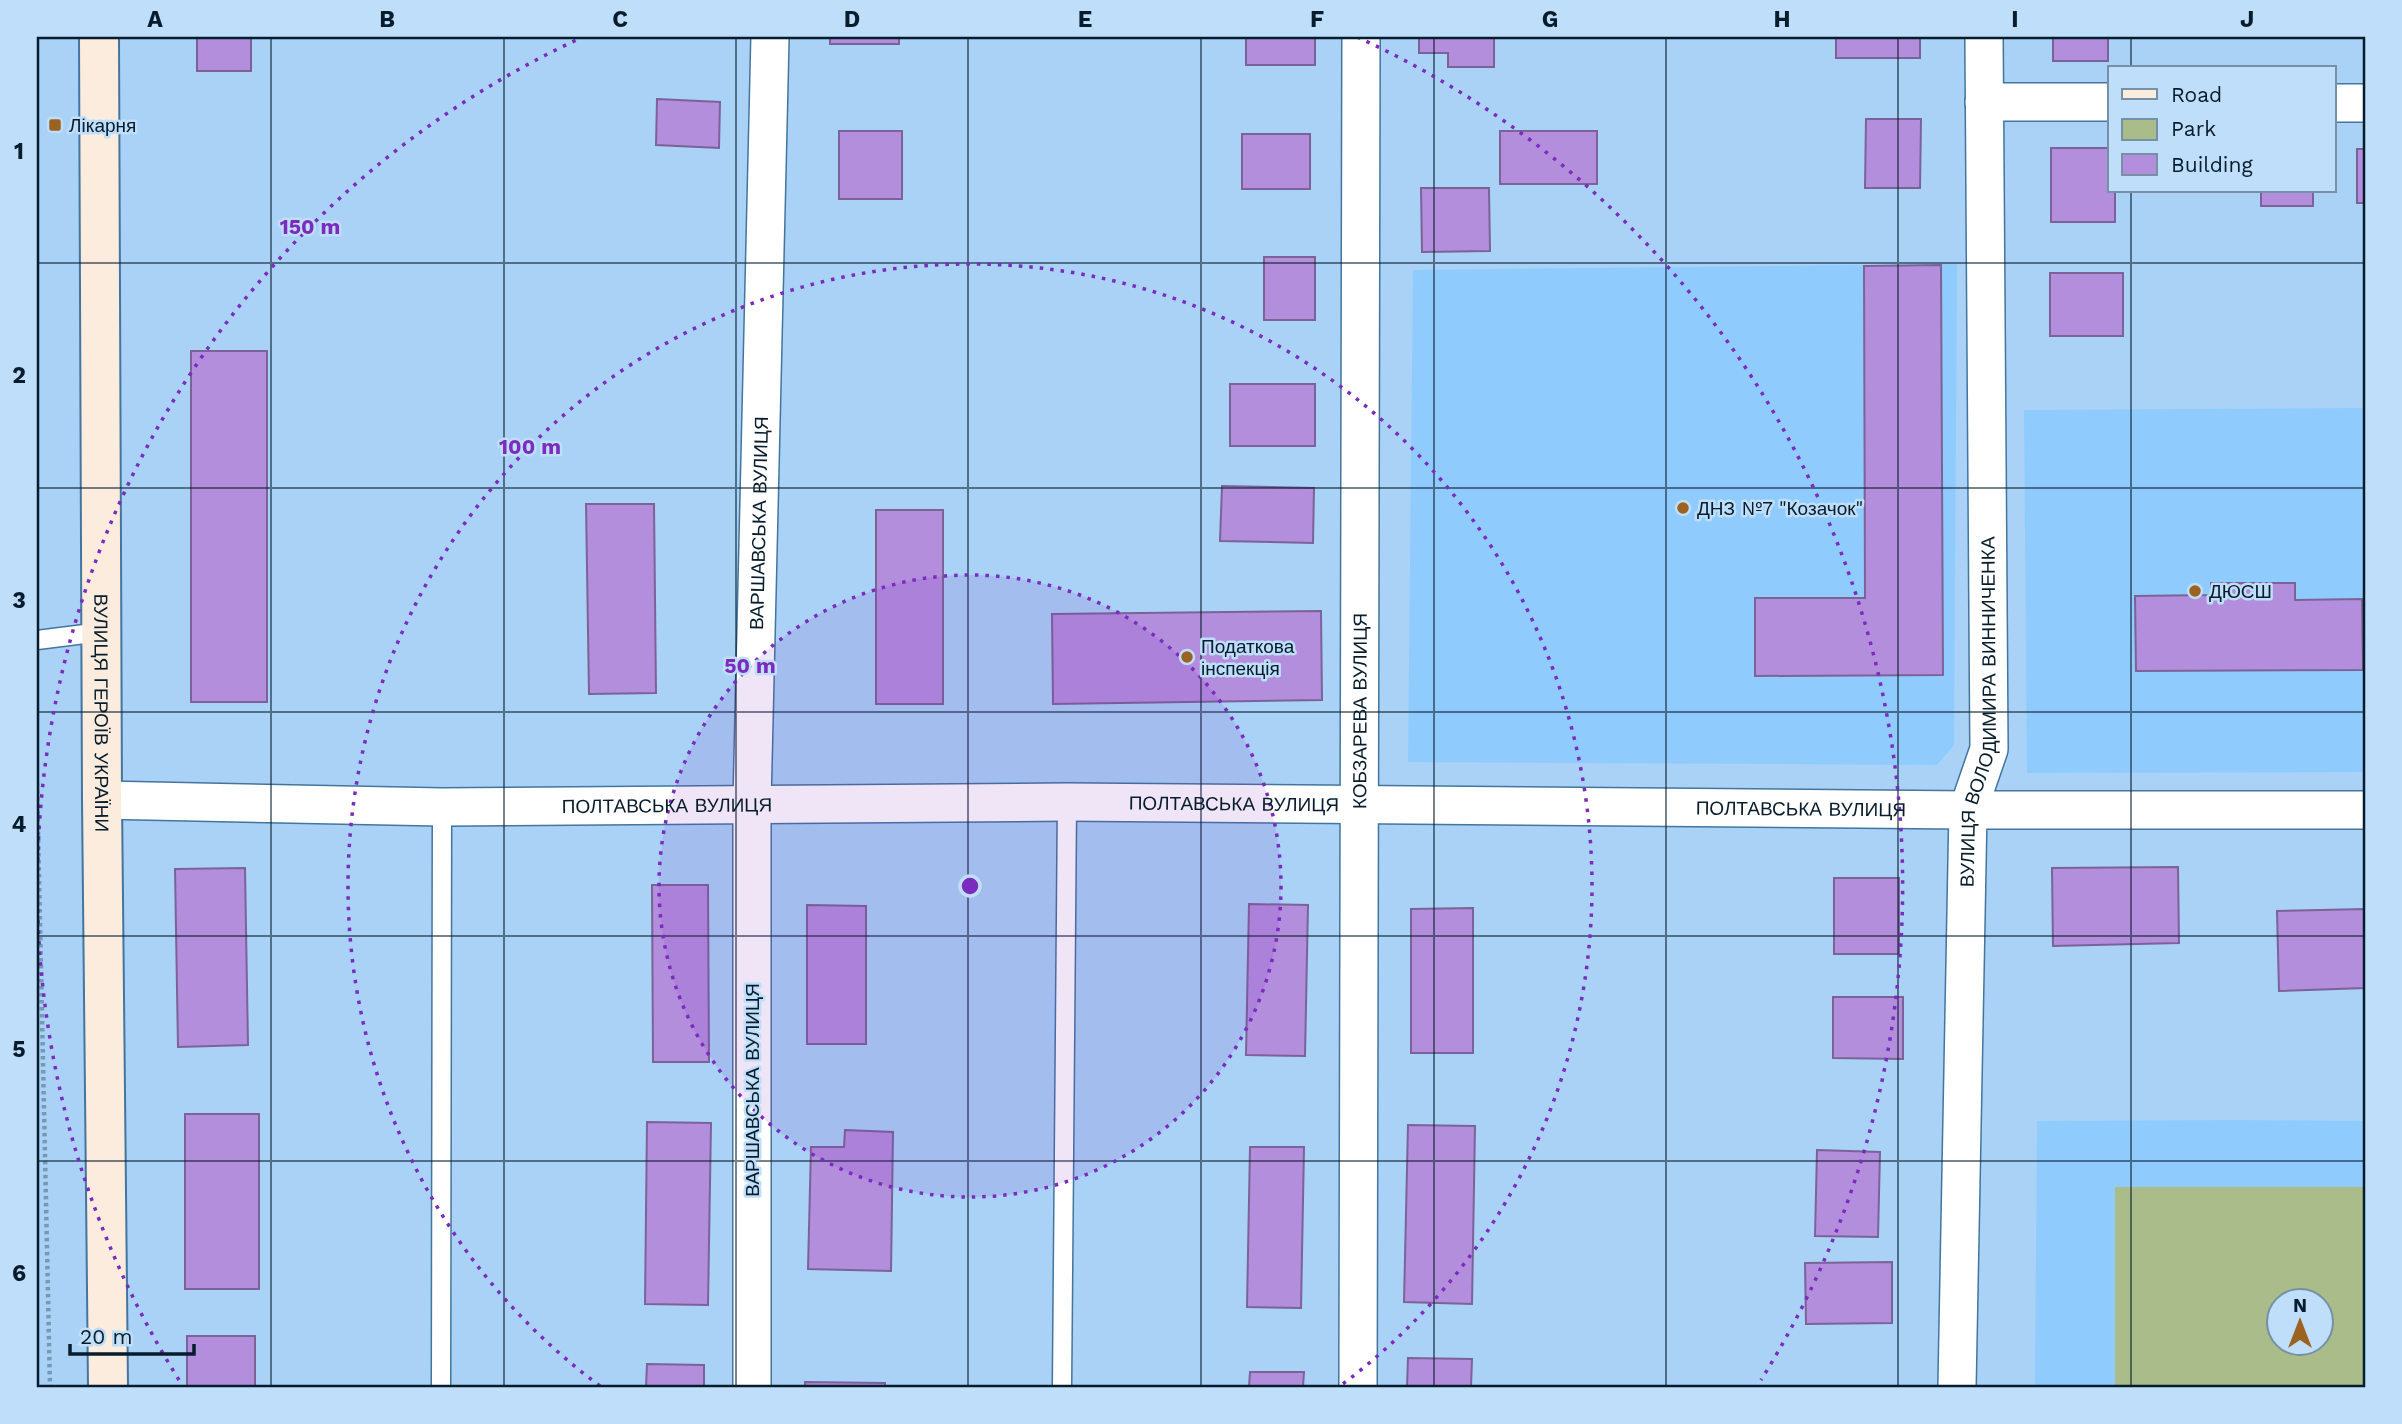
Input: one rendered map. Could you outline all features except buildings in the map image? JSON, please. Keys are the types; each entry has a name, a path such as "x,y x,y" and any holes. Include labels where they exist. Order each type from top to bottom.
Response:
{"street":[{"name":"ВУЛИЦЯ ГЕРОЇВ УКРАЇНИ","path":"99,37 108,1387"},
{"name":"ВАРШАВСЬКА ВУЛИЦЯ","path":"751,1387 752,803 770,37"},
{"name":"КОБЗАРЕВА ВУЛИЦЯ","path":"1358,1387 1361,37"},
{"name":"ВУЛИЦЯ ВОЛОДИМИРА ВИННИЧЕНКА","path":"1957,1387 1968,810 1989,749 1984,37"},
{"path":"1984,102 2108,102"},
{"path":"2336,103 2365,103"},
{"name":"ПОЛТАВСЬКА ВУЛИЦЯ","path":"102,800 442,807 1067,802 1968,810 2365,810"}],"lane":[{"path":"37,640 101,632"},
{"path":"1062,1387 1067,802"},
{"path":"441,1387 442,807"}],"path":[{"path":"37,783 50,1387"}],"shaded area":[{"name":"ДНЗ №7 \"Козачок\"","path":"1957,264 1954,745 1937,765 1408,762 1413,270"},
{"name":"ДЮСШ","path":"2365,408 2365,772 2027,773 2024,410"},
{"path":"2037,1121 2365,1121 2365,1387 2035,1387"}],"green space":[{"path":"2115,1187 2365,1187 2365,1387 2115,1387"}],"place":[{"name":"Лікарня","path":"55,125"},
{"name":"ДНЗ №7 \"Козачок\"","path":"1683,508"},
{"name":"ДЮСШ","path":"2195,591"},
{"name":"Податкова інспекція","path":"1187,657"}]}
